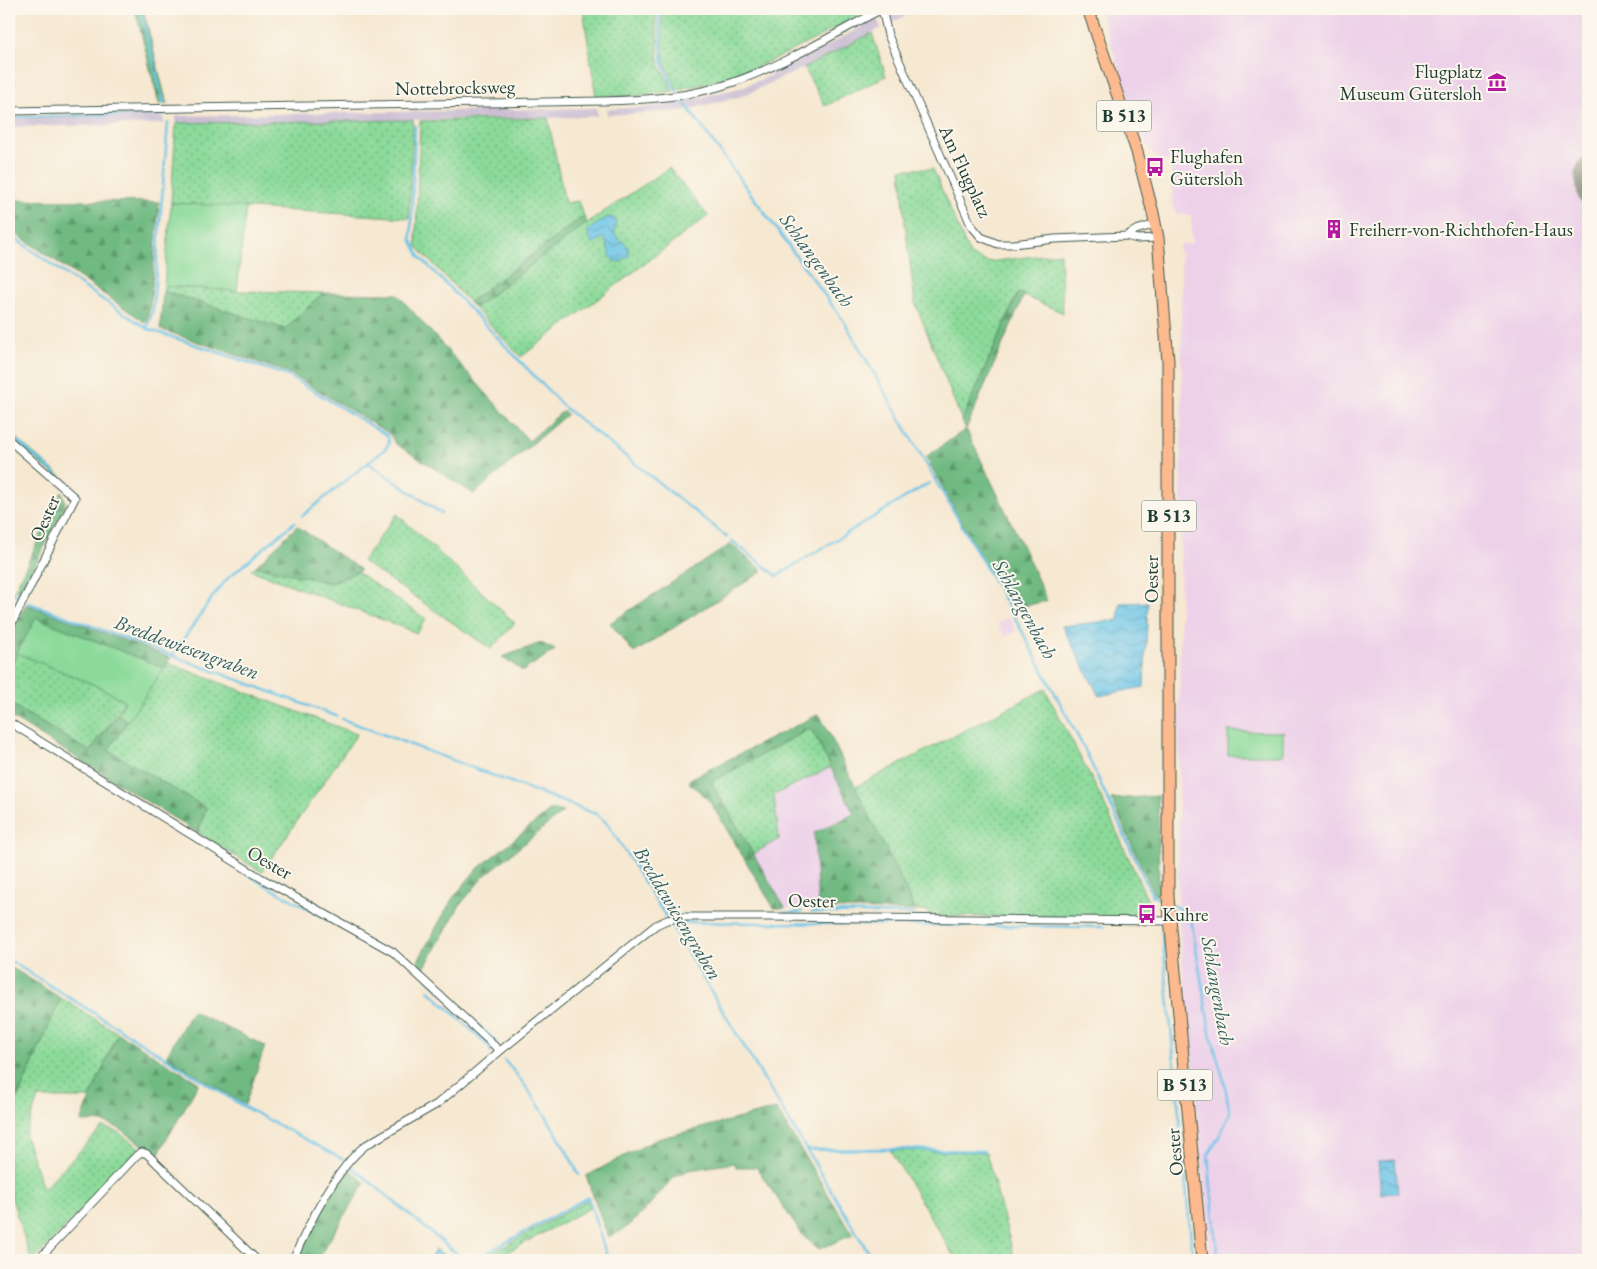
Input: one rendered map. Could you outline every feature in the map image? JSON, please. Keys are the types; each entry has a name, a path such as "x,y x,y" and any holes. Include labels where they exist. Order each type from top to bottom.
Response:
{"main road":[{"name":"B 513","path":"1088,9 1136,152 1156,224 1158,238"},
{"name":"Oester","path":"1158,238 1168,361 1168,897 1202,1260"}],"street":[{"name":"Am Flugplatz","path":"882,9 888,35 971,225 982,237 998,244 1126,236 1158,238"},
{"name":"Nottebrocksweg","path":"9,112 602,101 638,100 672,96 732,82 759,72 882,9"},
{"name":"Am Flugplatz","path":"1126,236 1136,230 1156,224"},
{"name":"Oester","path":"9,440 75,498 9,629"},
{"name":"Oester","path":"9,722 261,878 393,952 500,1051"},
{"name":"Oester","path":"292,1260 335,1181 358,1152 366,1145 437,1104 656,925 668,920 682,917 1170,916"},
{"path":"38,1260 137,1155 142,1152 147,1154 257,1260"}],"shaded area":[{"path":"899,9 919,9 891,23 888,14"},
{"path":"1100,9 1588,9 1588,1260 1211,1260 1178,912 1182,354 1181,252 1179,252 1179,244 1192,244 1191,215 1176,214 1172,205 1171,162 1158,158 1152,153 1140,125 1137,126"},
{"path":"877,19 881,28 804,68 742,96 682,111 607,115 607,109 649,107 740,88 767,77"},
{"path":"597,108 597,116 548,118 176,123 176,116"},
{"path":"163,115 164,124 9,127 9,118"},
{"path":"1009,617 1016,631 1005,637 997,623"},
{"path":"831,767 854,814 814,834 818,908 785,908 753,854 778,839 774,796"}],"green space":[{"path":"135,9 143,9 167,104 159,104"},
{"path":"583,9 655,9 659,64 673,91 637,96 596,97"},
{"path":"661,9 865,9 865,12 797,48 751,69 727,78 677,89 664,62"},
{"path":"872,33 886,76 825,106 804,68"},
{"path":"548,118 565,203 578,201 584,216 469,302 417,247 420,121"},
{"path":"413,120 409,218 171,203 176,123"},
{"path":"669,168 708,216 521,357 474,308 587,223"},
{"path":"901,169 933,169 970,255 987,262 1060,253 1063,313 1018,293 962,421 915,302 905,224"},
{"path":"9,200 159,202 150,308 146,323 9,229"},
{"path":"171,203 246,207 237,291 164,286"},
{"path":"584,216 587,223 474,308 469,302"},
{"path":"164,286 237,291 323,293 285,329 163,291"},
{"path":"163,291 285,329 323,293 397,294 529,441 563,411 567,414 474,494 396,444 390,434 289,373 160,329"},
{"path":"1018,293 1024,295 966,429 962,421"},
{"path":"966,429 1047,601 1009,609 926,457"},
{"path":"9,432 72,486 67,486 9,437"},
{"path":"62,491 65,506 20,594 15,589"},
{"path":"397,514 515,623 491,649 362,561"},
{"path":"297,526 361,570 331,583 256,566"},
{"path":"731,544 763,571 634,653 610,623"},
{"path":"256,566 331,583 357,572 426,619 417,633 251,570"},
{"path":"26,604 171,658 164,668 36,618 9,669 9,638"},
{"path":"36,618 164,668 128,721 118,714 125,701 95,685 17,653"},
{"path":"541,643 555,650 523,671 502,657"},
{"path":"17,653 95,685 125,701 90,752 9,703 9,669"},
{"path":"168,663 357,734 262,872 198,833 206,808 108,750"},
{"path":"1045,689 1101,797 1154,914 1133,913 1133,918 929,916 929,911 916,911 855,787"},
{"path":"9,703 90,752 118,714 128,721 108,750 206,808 198,833 9,716"},
{"path":"819,714 916,911 818,908 814,833 854,814 811,728 711,782 785,908 774,908 710,802 699,790 690,784 690,779"},
{"path":"811,728 831,767 774,795 779,839 753,854 711,782"},
{"path":"1228,731 1283,732 1283,755 1228,755"},
{"path":"1158,796 1159,894 1154,894 1111,799"},
{"path":"552,809 563,812 483,877 460,905 422,972 415,966 452,899 476,870"},
{"path":"9,966 61,998 9,1118"},
{"path":"61,998 118,1033 90,1098 38,1098 25,1135 43,1189 103,1127 118,1132 141,1149 34,1260 31,1260 9,1189 9,1118"},
{"path":"192,1011 265,1046 245,1105 166,1056"},
{"path":"118,1033 199,1083 156,1158 131,1136 117,1127 101,1122 81,1122"},
{"path":"776,1109 853,1235 819,1249 803,1236 756,1167 736,1167 735,1163 689,1170 674,1177 643,1212 623,1230 608,1237 586,1176 657,1139"},
{"path":"890,1150 986,1152 1015,1260 956,1260"},
{"path":"348,1168 365,1183 317,1260 296,1260 325,1204"},
{"path":"587,1200 590,1208 492,1260 480,1260"}],"water":[{"path":"608,217 616,220 615,234 626,245 628,251 629,256 619,262 614,261 611,257 605,239 602,238 594,244 587,231"},
{"path":"1148,602 1144,687 1099,696 1062,626 1118,620 1120,603"},
{"path":"1395,1160 1398,1193 1381,1194 1378,1161"},
{"path":"436,1249 450,1260 429,1260"}],"waterway":[{"path":"140,9 164,104"},
{"name":"Schlangenbach","path":"658,9 662,62 671,83 845,323 1016,620 1084,748 1152,895 1165,902"},
{"path":"9,117 166,114"},
{"path":"147,328 153,309 168,123"},
{"path":"415,126 411,239 420,257 565,408 727,537"},
{"path":"9,234 79,284 148,329 289,376 388,436 389,444 385,449 302,516"},
{"path":"9,434 67,484"},
{"path":"368,463 441,513"},
{"path":"732,541 777,576 929,483"},
{"path":"172,656 216,592 228,578 295,522"},
{"name":"Breddewiesengraben","path":"9,588 17,596"},
{"name":"Breddewiesengraben","path":"29,603 336,716"},
{"name":"Breddewiesengraben","path":"342,719 596,814 607,823 665,915 873,1260"},
{"path":"239,868 258,881 366,941"},
{"name":"Schlangenbach","path":"1172,905 1187,913 1191,919 1210,1032 1224,1081 1230,1113 1208,1155 1218,1260"},
{"path":"783,913 802,912"},
{"path":"812,912 914,914"},
{"path":"671,925 681,922 1103,927"},
{"path":"1162,932 1192,1251"},
{"path":"9,960 246,1108 343,1159"},
{"path":"427,978 496,1042"},
{"path":"428,990 490,1047 491,1052"},
{"path":"504,1060 525,1085 545,1114 579,1175"},
{"path":"808,1150 984,1151"},
{"path":"351,1166 464,1260"},
{"path":"474,1260 588,1197 608,1260"}],"taxiway":[{"path":"1588,168 1585,174 1588,195"}],"place":[{"name":"Flugplatz Museum Gütersloh","path":"1497,82"},
{"name":"Flughafen Gütersloh","path":"1155,167"},
{"name":"Freiherr-von-Richthofen-Haus","path":"1334,229"},
{"name":"Kuhre","path":"1147,914"}]}
